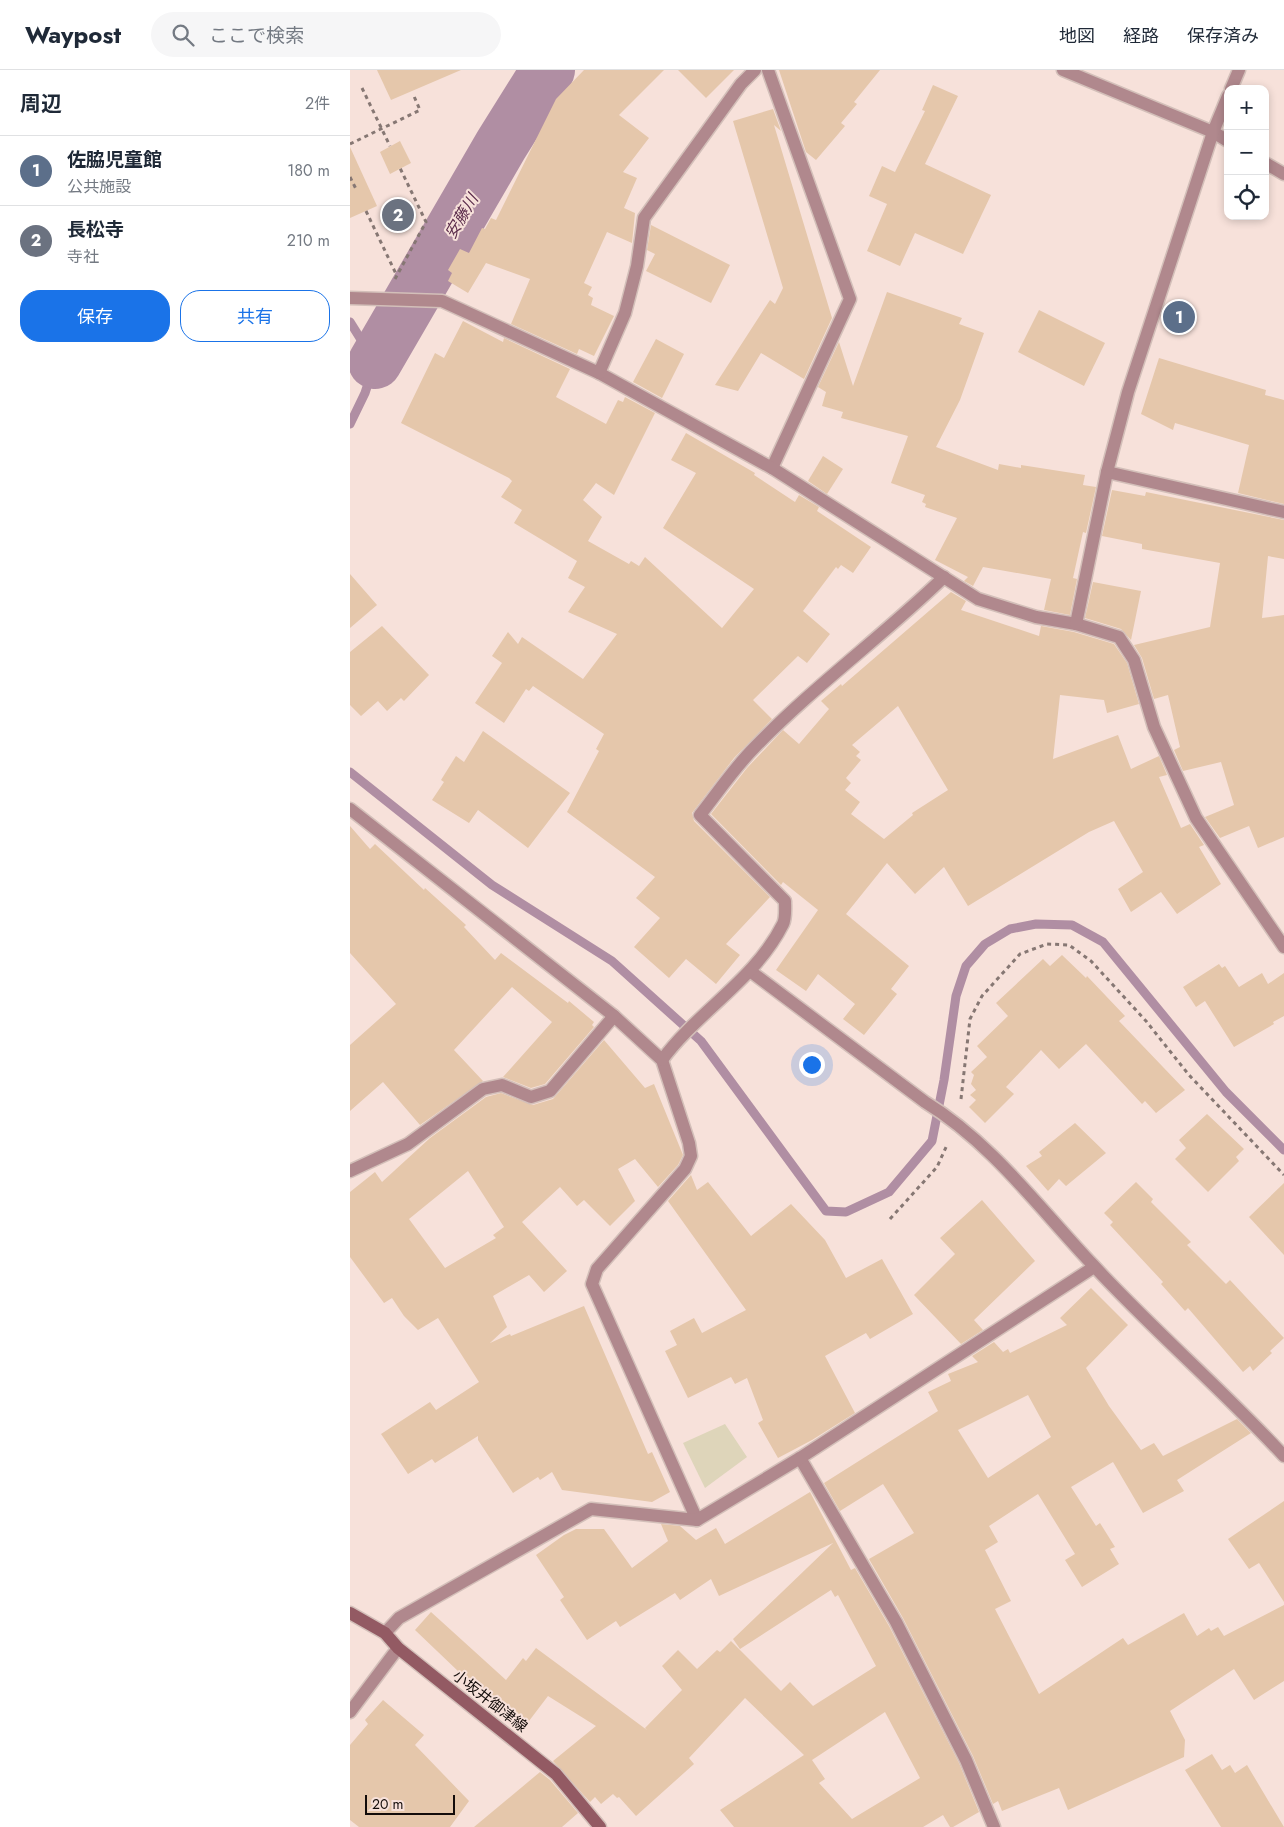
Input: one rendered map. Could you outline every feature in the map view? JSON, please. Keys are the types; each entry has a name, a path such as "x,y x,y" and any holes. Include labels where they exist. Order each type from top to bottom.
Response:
{"main road":[{"name":"小坂井御津線","path":"350,1613 385,1633 398,1648 556,1774 600,1827"}],"street":[{"path":"599,372 625,313 636,266 644,218 741,84 755,70"},
{"path":"768,70 850,299 772,468"},
{"path":"1063,70 1224,139"},
{"path":"1233,85 1239,70"},
{"path":"1076,624 1107,472 1128,392 1212,132 1224,105"},
{"path":"1269,165 1284,174"},
{"path":"350,298 442,301 599,372 772,468 978,599 1036,617 1076,624 1120,637 1134,660 1154,727 1196,818 1284,947"},
{"path":"1107,472 1284,512"},
{"path":"662,1060 676,1041 750,971 784,922 785,901 700,815 753,748 766,735 807,697 903,616 944,577"},
{"path":"350,809 614,1016 662,1060 690,1143 691,1156 684,1169 597,1269 592,1284 696,1520"},
{"path":"750,971 925,1102 955,1121 1001,1163 1094,1267 1241,1409 1284,1456"},
{"path":"350,1171 408,1144 483,1088 502,1085 531,1097 550,1091 614,1016"},
{"path":"385,1633 398,1618 591,1509 696,1520 800,1458 1094,1267"},
{"path":"800,1458 896,1622 966,1760 994,1827"},
{"path":"350,1712 398,1648"}],"path":[{"path":"362,88 390,146"},
{"path":"350,144 420,110 414,94"},
{"path":"384,299 426,222 400,168"},
{"path":"350,177 356,189"},
{"path":"366,211 397,276"},
{"path":"890,1220 936,1167 955,1121 970,1019 982,996 1020,954 1048,944 1069,945 1091,961 1146,1021 1188,1075 1284,1175"}],"shaded area":[{"path":"725,1424 747,1457 705,1488 683,1443"}],"building":[{"path":"377,70 461,70 391,100"},
{"path":"584,70 664,70 619,115 649,138 623,172 637,178 624,208 635,213 632,243 607,232 584,283 592,287 588,295 593,298 591,305 614,316 594,356 579,349 577,354 511,324 530,279 486,263 468,293 448,281 452,273 448,270 460,249 469,253 482,228 485,229 491,218 496,220 556,99"},
{"path":"678,70 734,70 706,98"},
{"path":"779,70 880,70 854,102 857,104 841,123 845,126 816,160 806,152"},
{"path":"933,85 958,96 925,164 991,195 963,254 915,233 900,266 867,251 887,204 869,196 882,166 895,172 925,111 922,110"},
{"path":"773,109 781,131 774,125 832,318 804,379 761,353 738,391 715,385 770,300 775,304 783,288 733,121"},
{"path":"400,141 411,163 390,174 380,152"},
{"path":"350,147 377,206 350,218"},
{"path":"651,225 730,265 711,303 646,271 655,254 647,250"},
{"path":"887,292 962,318 959,324 984,333 960,400 936,447 998,470 999,464 1021,468 1021,465 1085,475 1083,485 1096,487 1086,533 1083,532 1073,578 1077,579 1070,615 1044,610 1051,579 983,567 973,586 964,581 968,577 935,560 957,518 925,507 926,504 922,502 925,495 891,483 908,436 841,418 843,412 822,406 826,392 818,387 839,342 853,386"},
{"path":"1039,310 1105,343 1084,386 1018,352"},
{"path":"463,321 503,342 504,338 570,369 556,397 606,424 618,400 623,402 625,397 655,413 614,495 596,483 583,500 602,517 588,541 629,564 631,561 639,566 645,557 722,628 754,589 663,528 696,473 671,460 686,433 755,473 754,475 795,502 799,495 819,507 817,511 871,547 853,573 841,565 838,569 836,567 803,611 830,634 807,663 798,656 753,700 772,719 734,758 692,813 694,821 770,897 726,944 740,955 716,984 686,959 669,978 634,947 660,918 636,898 655,877 567,812 599,751 596,749 604,734 533,686 529,691 526,689 504,723 475,703 502,663 492,656 508,632 518,644 522,637 583,679 617,634 568,612 585,587 568,578 577,561 514,523 522,510 501,497 512,481 509,478 401,423 435,353 444,358"},
{"path":"656,339 684,354 662,398 633,382"},
{"path":"1159,358 1266,390 1265,395 1284,400 1284,504 1238,493 1249,445 1175,423 1173,430 1141,414"},
{"path":"823,456 843,469 827,494 808,481"},
{"path":"1112,490 1145,496 1146,492 1284,520 1284,559 1268,556 1262,618 1284,615 1284,837 1258,848 1249,826 1220,838 1205,817 1234,805 1221,762 1183,771 1174,750 1180,747 1168,695 1154,699 1142,658 1134,645 1210,627 1220,563 1142,549 1142,544 1102,536"},
{"path":"350,574 377,605 350,628"},
{"path":"1093,582 1141,591 1131,640 1121,629 1085,618"},
{"path":"951,592 966,601 961,610 1039,636 1041,626 1074,632 1114,644 1127,663 1139,704 1107,713 1104,700 1060,695 1053,759 1118,735 1131,769 1159,756 1167,775 1159,777 1181,828 1190,824 1204,845 1199,847 1221,884 1177,914 1161,892 1131,912 1118,889 1143,872 1114,821 1089,832 968,906 944,867 915,894 887,863 846,914 909,966 891,989 897,994 864,1035 843,1019 855,1004 818,974 806,991 776,970 818,910 783,882 781,885 711,814 747,768 783,730 799,744 829,709 821,701 841,684 842,686","holes":["898,706 948,790 912,813 913,815 884,839 851,814 860,802 845,790 851,783 846,778 861,760 856,756 860,752 852,745"]},
{"path":"382,626 429,675 404,701 401,698 387,711 378,701 361,716 350,705 350,652"},
{"path":"483,731 570,793 528,848 478,810 469,823 432,800 444,782 441,780 456,756 464,762"},
{"path":"350,826 370,849 375,844 424,890 425,888 466,925 464,927 495,960 501,953 568,1003 569,1001 594,1022 592,1025 594,1027 545,1084 531,1088 503,1077 552,1022 512,987 454,1050 483,1081 420,1125 383,1082 350,1111 350,1045 396,1004 350,953"},
{"path":"1062,955 1086,978 1087,976 1125,1016 1119,1021 1185,1090 1156,1113 1145,1101 1142,1104 1086,1044 1059,1069 1041,1050 1006,1087 1014,1094 985,1123 969,1107 976,1100 970,1095 976,1090 971,1084 974,1075 971,1072 987,1057 977,1046 1008,1016 996,1003 1043,959 1050,966"},
{"path":"1219,964 1222,968 1225,966 1239,987 1262,973 1268,984 1284,973 1284,1016 1273,1022 1274,1024 1234,1047 1205,1001 1196,1007 1183,987"},
{"path":"604,1040 645,1088 654,1084 683,1155 678,1165 658,1187 635,1159 618,1169 635,1201 610,1226 584,1200 577,1206 560,1187 522,1222 567,1271 544,1292 529,1275 493,1296 507,1327 490,1343 584,1306 648,1454 652,1452 670,1492 652,1502 562,1490 552,1472 540,1480 538,1477 513,1493 478,1440 478,1436 435,1463 432,1459 408,1474 381,1434 430,1402 436,1410 479,1382 438,1318 418,1330 404,1316 392,1298 384,1303 350,1257 350,1192 375,1172 382,1182 430,1138 486,1097 501,1093 533,1105 553,1099","holes":["468,1171 504,1227 493,1235 496,1238 445,1268 409,1219"]},
{"path":"1207,1114 1244,1149 1236,1157 1239,1161 1208,1192 1175,1159 1186,1148 1179,1140"},
{"path":"1075,1123 1106,1153 1066,1186 1059,1179 1048,1191 1026,1166 1042,1156 1039,1152"},
{"path":"691,1175 697,1190 708,1182 751,1236 791,1204 825,1240 846,1278 882,1259 913,1314 870,1339 866,1333 825,1356 855,1413 812,1440 778,1458 758,1423 763,1420 747,1378 735,1384 731,1377 688,1398 665,1351 677,1345 670,1331 694,1318 702,1333 746,1310 668,1201"},
{"path":"1136,1182 1153,1199 1151,1202 1191,1242 1187,1245 1226,1284 1230,1280 1284,1338 1270,1351 1272,1353 1253,1371 1250,1366 1243,1372 1188,1308 1185,1311 1161,1284 1163,1282 1110,1225 1113,1222 1104,1213"},
{"path":"1284,1183 1284,1255 1249,1217"},
{"path":"982,1200 1035,1261 974,1320 983,1330 961,1344 914,1295 955,1254 940,1238"},
{"path":"1091,1288 1128,1325 1086,1368 1109,1406 1141,1450 1154,1443 1163,1456 1237,1419 1251,1433 1177,1480 1184,1491 1143,1513 1113,1462 1071,1487 1096,1526 1100,1523 1115,1547 1110,1549 1119,1564 1082,1587 1065,1560 1075,1554 1038,1494 989,1526 998,1542 985,1550 1011,1601 995,1609 1039,1694 1123,1638 1128,1645 1184,1613 1197,1636 1209,1628 1211,1631 1218,1627 1224,1636 1284,1605 1284,1681 1254,1700 1234,1669 1170,1711 1185,1740 1184,1757 1068,1810 1059,1788 1002,1811 998,1801 993,1804 973,1756 903,1618 869,1559 914,1533 883,1484 840,1511 824,1483 938,1411 928,1392 951,1381 948,1374 978,1362 972,1356 994,1342 1003,1352 1008,1349 1010,1353 1067,1325 1060,1318","holes":["1028,1395 1051,1437 988,1478 958,1430"]},
{"path":"810,1492 851,1570 855,1568 889,1626 959,1763 979,1812 953,1827 950,1827 943,1815 923,1827 734,1827 720,1810 804,1755 745,1698 689,1758 694,1764 636,1816 619,1797 617,1798 613,1794 601,1804 595,1797 590,1802 553,1761 596,1726 548,1696 529,1721 459,1672 415,1630 431,1612 506,1680 523,1658 526,1661 536,1648 647,1730 645,1728 682,1690 662,1666 678,1650 697,1669 717,1650 720,1652 731,1641 781,1691 790,1682 813,1706 876,1666 838,1595 835,1597 831,1590 740,1649 733,1639 833,1543 719,1596 711,1579 680,1600 675,1593 620,1627 616,1621 587,1640 560,1600 564,1597 536,1555 564,1535 576,1529 604,1529 632,1568 668,1541 661,1524 680,1526 696,1540 716,1528 725,1544","holes":["885,1712 920,1778 852,1819 819,1783 825,1779 812,1760"]},
{"path":"1284,1501 1284,1602 1259,1563 1249,1569 1228,1539"},
{"path":"383,1700 424,1735 415,1745 469,1801 450,1827 359,1827 350,1820 350,1745 368,1724 365,1720"},
{"path":"1212,1754 1222,1770 1230,1765 1235,1773 1247,1765 1284,1827 1221,1827 1185,1770"},
{"path":"540,1772 550,1780 578,1813 562,1827 474,1827"}],"waterway":[{"name":"安藤川","path":"375,362 501,145 548,70"},
{"path":"350,322 375,362 365,393 350,424"},
{"path":"350,772 492,885 612,961 701,1041 826,1211 846,1212 889,1192 932,1141 944,1080 956,996 966,966 985,944 1010,929 1036,924 1072,925 1103,942 1226,1092 1284,1150"}],"place":[{"name":"長松寺","path":"398,215"},
{"name":"佐脇児童館","path":"1179,317"}]}
